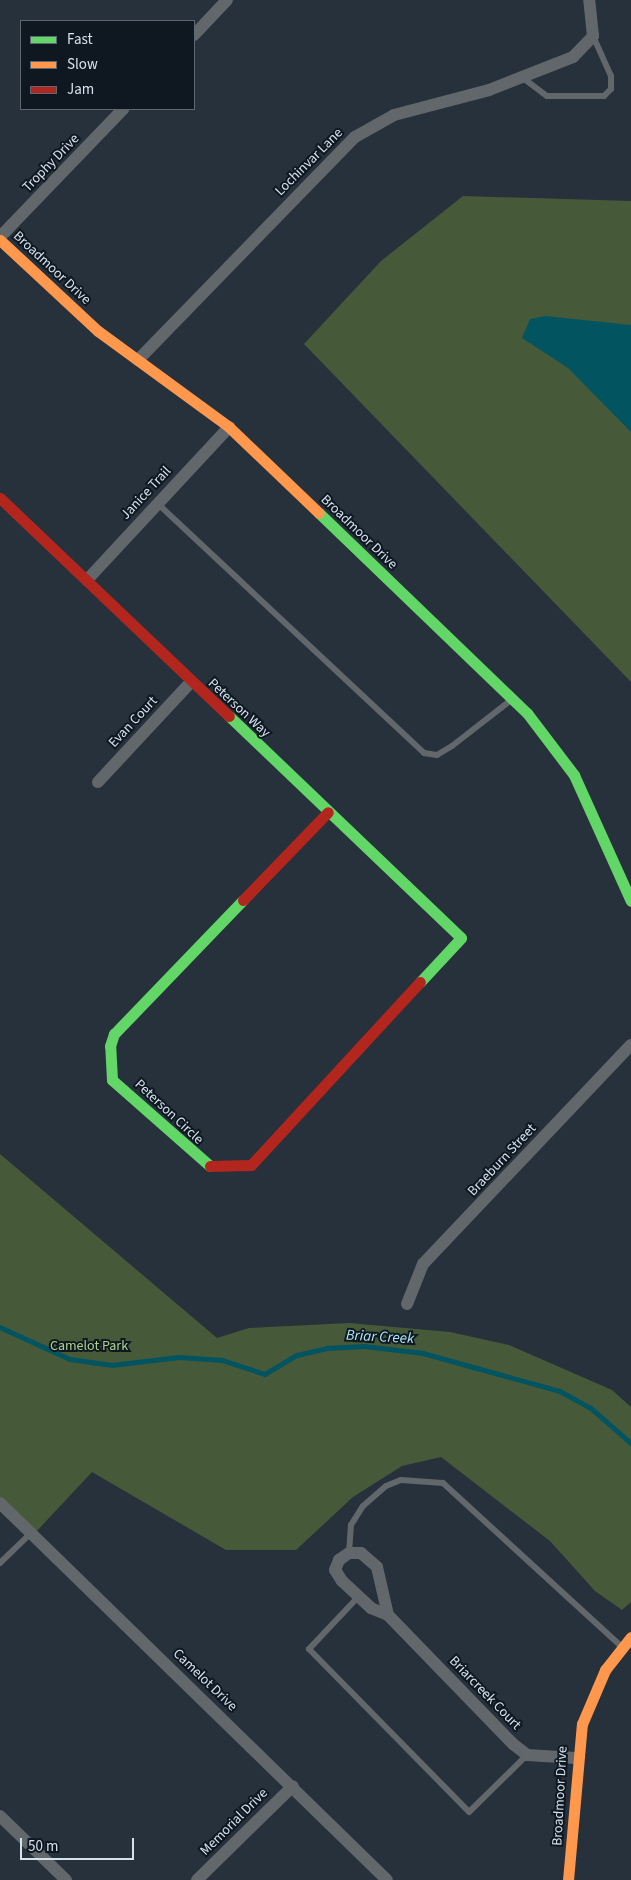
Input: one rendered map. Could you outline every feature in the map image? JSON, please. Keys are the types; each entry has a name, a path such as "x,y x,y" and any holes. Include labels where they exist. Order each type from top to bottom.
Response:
{"street":[{"path":"195,34 227,0"},
{"path":"589,0 593,36"},
{"name":"Lochinvar Lane","path":"138,360 355,137 394,115 523,78 573,57 593,36"},
{"name":"Trophy Drive","path":"0,238 122,110"},
{"name":"Broadmoor Drive","path":"0,238 74,310 228,427 551,739 567,763 631,901"},
{"name":"Janice Trail","path":"87,580 228,427"},
{"name":"Peterson Way","path":"0,498 87,580 190,683 461,938"},
{"name":"Evan Court","path":"98,782 190,683"},
{"name":"Peterson Circle","path":"328,812 114,1034 108,1061 112,1080 200,1161 215,1168 251,1165 461,938"},
{"name":"Braeburn Street","path":"407,1304 423,1264 631,1045"},
{"name":"Camelot Drive","path":"0,1503 293,1786 387,1880"},
{"path":"349,1553 361,1553 377,1567 388,1615"},
{"name":"Briarcreek Court","path":"349,1553 338,1560 336,1570 359,1596 388,1615 527,1755"},
{"name":"Broadmoor Drive","path":"568,1880 576,1758 594,1691 622,1646 631,1637"},
{"path":"527,1755 576,1758"},
{"name":"Memorial Drive","path":"197,1880 293,1786"},
{"path":"0,1816 66,1880"}],"lane":[{"path":"523,78 548,96 604,96 611,89 611,76 593,36"},
{"path":"158,503 424,753 437,755 452,746 512,700"},
{"path":"349,1553 352,1525 363,1506 386,1486 401,1480 443,1483 622,1646"},
{"path":"0,1563 31,1533"},
{"path":"359,1596 309,1649 469,1812 527,1755"}],"green space":[{"path":"463,196 631,201 631,682 304,344 381,261"},
{"name":"Camelot Park","path":"0,1154 217,1338 249,1328 349,1323 450,1332 509,1345 612,1390 631,1407 631,1602 622,1610 595,1591 550,1541 441,1457 402,1466 353,1497 296,1550 226,1550 92,1472 34,1534 0,1501"}],"water":[{"path":"545,316 631,325 631,432 568,368 522,338 530,319"}],"waterway":[{"name":"Briar Creek","path":"0,1327 70,1359 112,1365 179,1357 222,1360 265,1374 297,1355 327,1348 364,1346 423,1353 560,1391 591,1408 631,1443"}],"traffic: fast":[{"path":"319,513 527,713 574,775 631,901"},
{"path":"229,716 461,938 420,982"},
{"path":"210,1166 112,1080 110,1046 114,1034 243,900"}],"traffic: slow":[{"path":"0,240 98,331 229,427 319,513"},
{"path":"568,1880 582,1724 605,1670 631,1637"}],"traffic: jam":[{"path":"0,498 229,716"},
{"path":"243,900 328,812"},
{"path":"210,1166 251,1165 420,982"}]}
